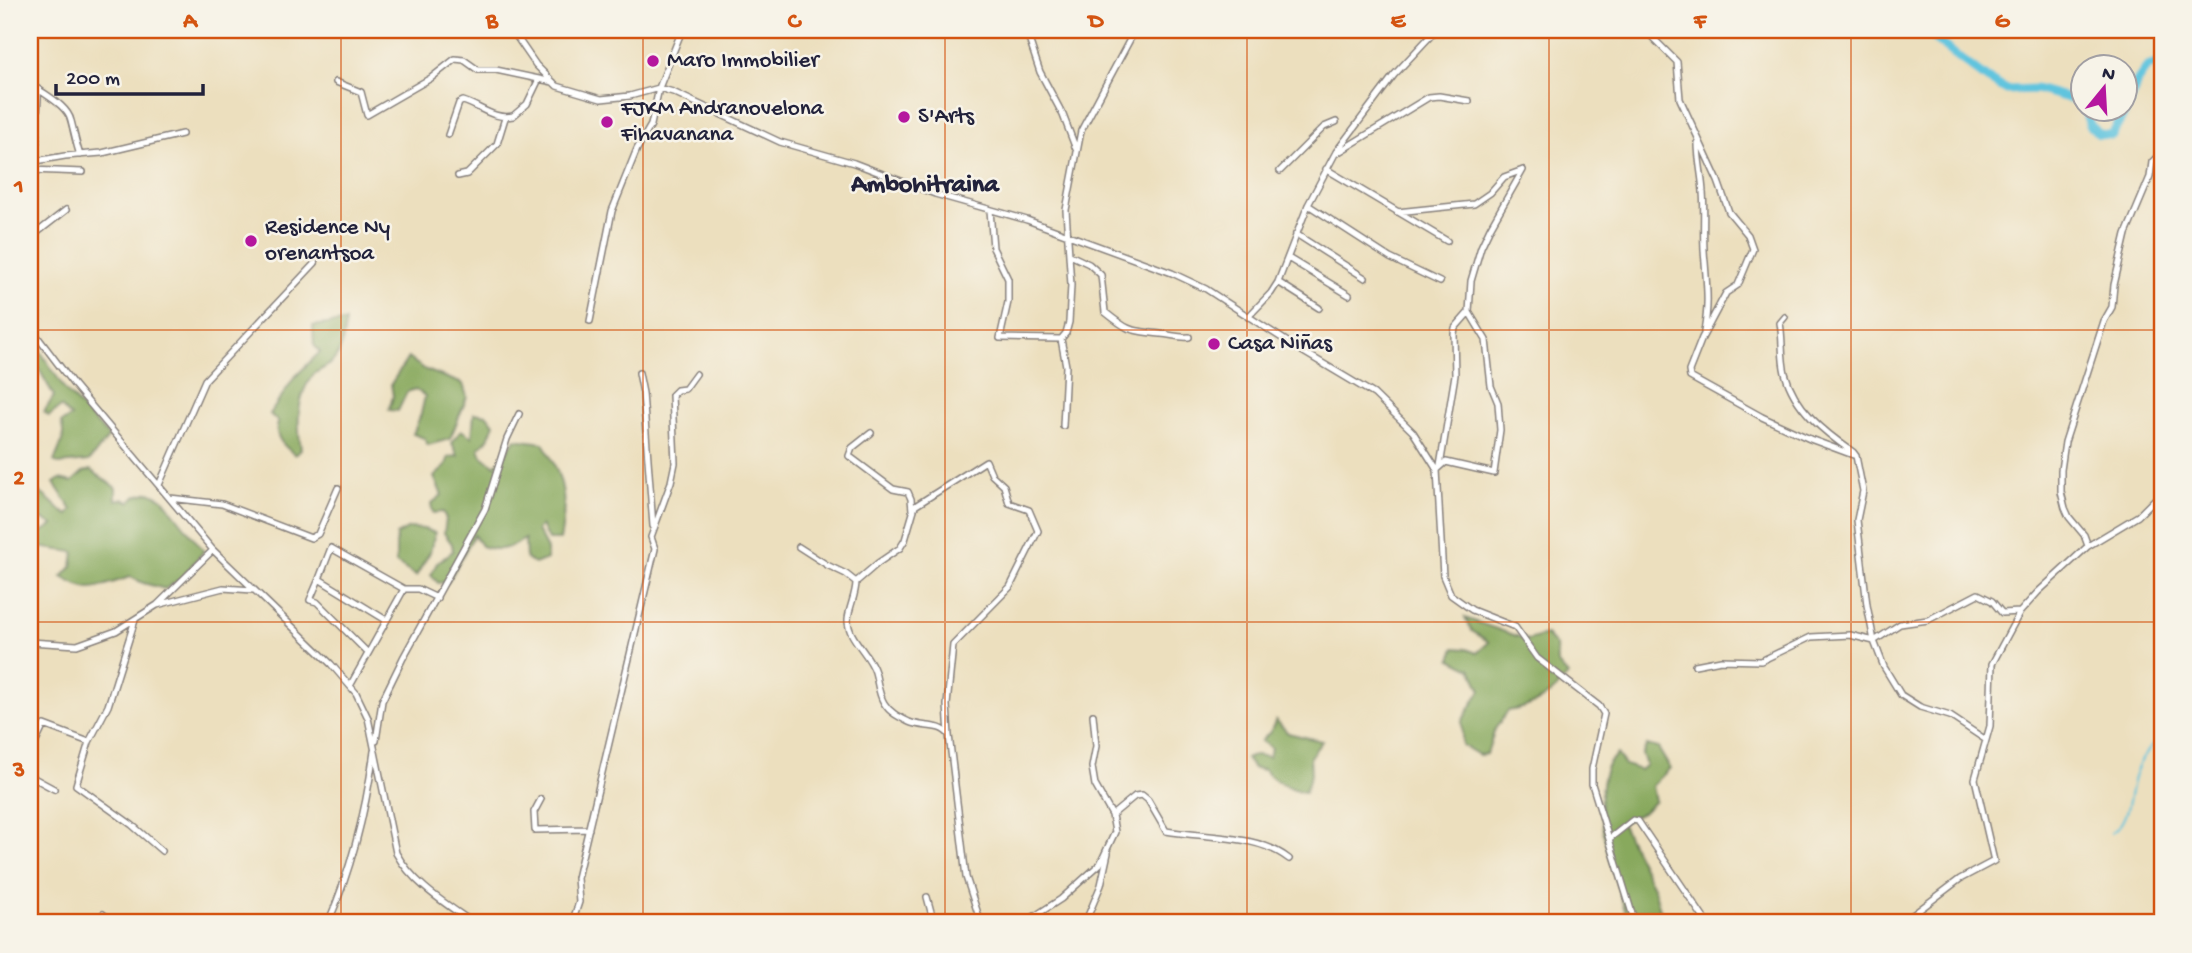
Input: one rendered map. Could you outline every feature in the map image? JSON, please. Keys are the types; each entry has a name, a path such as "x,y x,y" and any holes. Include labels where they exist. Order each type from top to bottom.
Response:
{"street":[{"path":"513,30 536,65 557,86 601,99 629,96 659,88 673,92 780,142 854,163 935,194 1027,220 1172,273 1206,289 1374,394 1413,432 1439,468"},
{"path":"590,321 612,211 637,149 651,125 659,88 682,30"},
{"path":"1026,30 1040,72 1063,115 1077,150"},
{"path":"1061,339 1069,322 1070,256 1066,210 1081,131 1135,30"},
{"path":"1248,317 1278,282 1308,205 1335,154 1389,82 1436,30"},
{"path":"1645,30 1677,62 1680,99 1718,181 1728,212 1748,235 1753,249 1738,285 1726,293 1702,338 1689,371 1690,377 1810,439 1856,456"},
{"path":"336,82 361,92 367,115 431,78 455,59 464,60 478,71 496,70 553,82"},
{"path":"30,79 32,86 66,113 71,121 80,155"},
{"path":"448,135 459,103 463,101 505,118 520,111 527,104 539,79"},
{"path":"30,156 37,141 38,89"},
{"path":"1335,154 1429,97 1469,101"},
{"path":"458,176 467,174 497,144 505,118"},
{"path":"1280,171 1324,127 1336,122"},
{"path":"30,162 102,153 182,134"},
{"path":"1698,139 1705,230 1704,260 1708,283 1708,308 1702,338"},
{"path":"2088,546 2084,535 2068,517 2061,492 2065,442 2104,321 2112,307 2114,285 2126,234 2150,177 2152,162 2162,152"},
{"path":"1326,169 1447,241"},
{"path":"30,170 83,172"},
{"path":"1397,212 1474,204 1490,193 1504,177 1523,170 1481,247 1471,281 1469,312 1486,340 1491,386 1498,403 1500,430 1494,473 1446,462 1439,468"},
{"path":"1308,205 1390,258 1440,282"},
{"path":"30,238 66,210"},
{"path":"990,210 993,248 1008,279 1008,302 1000,338 1061,339"},
{"path":"1296,233 1365,278"},
{"path":"1070,256 1097,270 1101,275 1105,312 1124,327 1140,333 1189,337"},
{"path":"1288,258 1349,295"},
{"path":"159,485 205,380 315,263"},
{"path":"1278,282 1319,308"},
{"path":"1469,312 1455,328 1455,375 1439,468 1443,576 1451,596 1472,610 1515,627 1536,658 1599,706 1604,714 1592,769 1592,784 1635,923"},
{"path":"1785,317 1780,323 1785,373 1797,397 1818,426 1856,456 1863,491 1857,520 1858,532 1874,641 1884,667 1901,695 1920,707 1950,716 1986,740"},
{"path":"30,327 74,385 213,550 331,664 356,693 368,718 396,853 406,870 473,923"},
{"path":"1061,339 1066,366 1063,426"},
{"path":"639,373 643,393 653,529"},
{"path":"572,923 579,902 576,878 655,549 651,537 675,463 672,395 677,390 685,389 696,374"},
{"path":"328,923 358,838 369,791 382,701 485,509 507,439 519,414"},
{"path":"871,433 852,448 849,456 893,489 908,492 912,513"},
{"path":"949,735 939,727 920,726 891,713 883,702 874,670 849,628 848,618 856,594 856,582 901,548 915,506 986,461 992,475 1004,486 1009,503 1029,510 1038,531 1010,587 953,645 947,705 949,735 966,877 981,923"},
{"path":"170,498 222,504 311,538 318,534 338,488"},
{"path":"1902,923 1960,879 1994,861 1975,779 1990,726 1992,664 2020,612 2088,546 2138,516 2162,492"},
{"path":"799,547 856,582"},
{"path":"368,653 317,602 310,600 331,548 404,589 418,589 438,598"},
{"path":"30,642 77,645 116,631 157,605 213,550"},
{"path":"319,579 386,620"},
{"path":"157,605 223,588 253,590"},
{"path":"350,686 404,589"},
{"path":"1695,665 1721,660 1761,661 1811,637 1850,635 1874,641 1900,624 1928,620 1978,594 1992,601 2002,613 2020,612"},
{"path":"135,620 108,706 89,742 76,785 132,825 162,851"},
{"path":"1024,923 1061,899 1100,864 1115,832 1112,816 1095,785 1093,767 1096,746 1093,715"},
{"path":"30,754 44,725 89,742"},
{"path":"30,776 54,789"},
{"path":"1112,816 1135,796 1142,795 1148,800 1166,831 1260,843 1279,850 1289,859"},
{"path":"541,799 534,813 535,830 589,829"},
{"path":"1609,839 1633,820 1638,821 1707,923"},
{"path":"1085,923 1101,885 1112,838"},
{"path":"927,897 933,923"},
{"path":"103,914 113,923"},
{"path":"420,923 438,919 461,923"}],"green space":[{"path":"345,322 338,354 329,365 313,375 304,392 299,420 301,449 295,455 281,441 277,432 278,422 270,414 294,378 320,352 314,345 313,326"},
{"path":"30,335 66,391 109,437 89,461 59,464 54,461 63,438 61,423 71,417 61,407 49,416 44,412 54,396 30,353"},
{"path":"408,358 426,370 463,384 467,397 450,439 428,445 424,438 413,434 425,396 415,389 407,392 398,411 389,410 393,396 391,384"},
{"path":"474,413 487,415 494,424 488,439 479,448 482,456 494,465 503,458 515,439 543,443 560,479 564,501 560,540 548,540 541,525 537,530 547,549 547,559 535,564 526,559 525,539 509,547 493,549 481,546 474,535 448,582 438,583 431,575 437,563 453,551 452,544 444,533 446,519 443,512 433,513 431,504 442,495 434,477 445,467 449,457 458,456 452,443 461,430 472,437"},
{"path":"91,470 116,488 116,500 130,502 136,496 150,492 162,498 204,551 181,578 165,589 131,577 97,588 82,587 62,577 72,566 74,552 30,546 30,535 35,536 53,525 45,520 30,520 30,495 39,492 68,515 72,510 54,483 60,479 72,482 83,472"},
{"path":"409,528 435,533 430,552 416,576 396,563 396,535"},
{"path":"1465,618 1528,640 1546,635 1556,646 1557,663 1568,675 1556,689 1542,699 1526,707 1508,711 1495,729 1487,754 1479,755 1462,745 1462,721 1481,690 1471,669 1451,659 1455,648 1477,653 1489,642 1472,631"},
{"path":"1276,720 1288,733 1322,741 1310,757 1311,774 1305,792 1283,784 1264,770 1253,768 1246,759 1255,755 1269,757 1271,748 1261,741"},
{"path":"1647,745 1658,748 1670,768 1652,786 1655,801 1644,812 1621,823 1654,889 1664,923 1629,923 1606,845 1602,824 1602,784 1608,764 1617,754 1625,765 1640,770 1646,765 1642,754"}],"waterway":[{"path":"1906,30 1928,34 1987,79 2007,90 2036,89 2070,99"},
{"path":"2140,77 2147,67 2162,62"},
{"path":"2089,122 2099,134 2112,135 2119,122"},
{"path":"2111,833 2123,821 2139,764 2162,733"}],"place":[{"name":"Maro Immobilier","path":"653,61"},
{"name":"S'Arts","path":"904,117"},
{"name":"FJKM Andranovelona Fihavanana","path":"607,122"},
{"name":"Residence Ny orenantsoa","path":"251,241"},
{"name":"Casa Niñas","path":"1214,344"}],"district":[{"name":"Ambohitraina","path":"925,186"}]}
